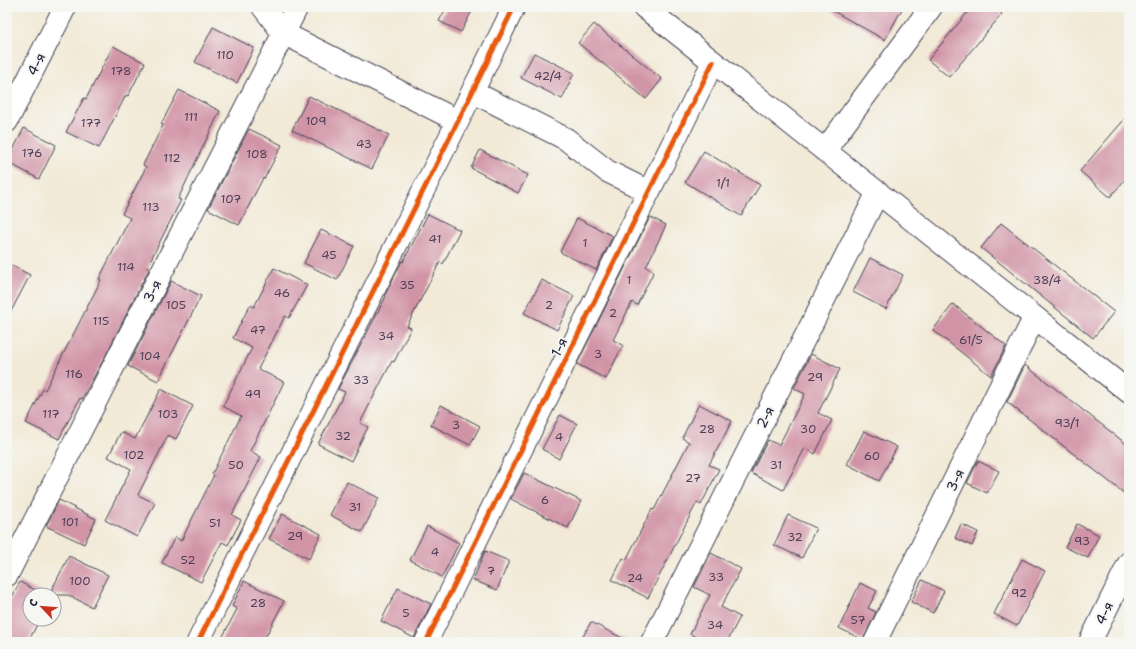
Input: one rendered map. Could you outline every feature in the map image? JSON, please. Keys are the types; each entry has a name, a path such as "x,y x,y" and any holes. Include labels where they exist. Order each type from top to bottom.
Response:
{"street":[{"name":"4-я","path":"7,121 65,7"},
{"path":"263,7 283,33 458,121"},
{"name":"3-я","path":"7,575 297,7"},
{"path":"198,642 514,7"},
{"path":"644,7 1129,392"},
{"path":"825,150 931,7"},
{"name":"1-я","path":"426,642 713,62"},
{"path":"472,92 566,139 607,171 649,192"},
{"name":"2-я","path":"652,642 878,192"},
{"name":"3-я","path":"876,642 1034,318"},
{"name":"4-я","path":"1090,642 1129,563"}],"building":[{"path":"447,7 474,7 461,32 439,21"},
{"path":"826,7 903,7 885,40"},
{"path":"972,7 993,7 1002,14 949,77 928,60"},
{"path":"594,24 662,79 646,99 578,43"},
{"path":"213,27 254,48 237,83 195,62"},
{"path":"113,46 145,63 128,96 126,95 99,148 66,132 84,98 86,99"},
{"path":"534,53 574,73 562,99 521,78"},
{"path":"179,90 220,111 178,199 181,200 153,255 147,268 149,269 106,355 82,399 80,398 59,439 26,423 43,389 45,390 101,280 99,279 130,218 122,214 146,167 143,165 163,125 161,124"},
{"path":"309,96 389,135 372,169 292,130"},
{"path":"1129,114 1129,175 1110,197 1080,171"},
{"path":"24,128 56,145 39,179 7,162"},
{"path":"249,129 282,145 239,225 208,209"},
{"path":"480,150 528,175 518,193 471,168"},
{"path":"704,151 760,185 741,216 685,182"},
{"path":"428,214 460,230 443,264 440,262 407,326 411,328 360,423 368,427 351,461 318,444 345,392 338,389 386,296 385,295 402,261 403,262"},
{"path":"650,217 666,225 646,267 654,271 637,305 632,302 613,340 623,345 606,379 577,364"},
{"path":"577,218 613,236 596,270 560,252"},
{"path":"1001,223 1114,312 1093,338 981,248"},
{"path":"321,230 354,246 337,280 304,263"},
{"path":"870,258 903,275 886,309 853,292"},
{"path":"7,263 30,275 7,319"},
{"path":"274,268 307,285 289,318 285,316 258,369 284,382 250,451 261,457 232,515 241,520 228,545 222,542 201,582 162,563 175,537 181,541 241,416 223,406 252,348 233,338 250,305 254,307"},
{"path":"542,280 574,296 557,330 524,313"},
{"path":"171,281 201,296 158,381 128,366"},
{"path":"953,304 1006,346 991,376 933,330"},
{"path":"811,354 840,369 818,413 832,420 815,454 805,448 783,490 751,473 768,440 779,445 805,394 794,388"},
{"path":"1025,365 1129,446 1129,497 1007,402"},
{"path":"161,389 193,406 176,439 168,435 138,495 155,503 137,537 105,520 131,469 108,457 121,432 135,439"},
{"path":"699,404 732,421 709,465 719,469 701,505 697,502 648,598 612,580 623,558 626,560 652,509 654,510 689,442 682,438"},
{"path":"441,405 480,426 470,445 431,425"},
{"path":"560,415 577,424 559,459 542,449"},
{"path":"864,431 897,447 879,481 847,464"},
{"path":"978,461 999,471 987,493 967,483"},
{"path":"524,473 581,501 568,528 511,499"},
{"path":"347,482 379,498 362,532 330,515"},
{"path":"59,500 96,519 84,544 46,526"},
{"path":"282,514 321,534 309,559 269,539"},
{"path":"788,515 816,528 802,558 774,545"},
{"path":"961,524 978,532 972,546 955,538"},
{"path":"1077,524 1099,535 1088,558 1065,547"},
{"path":"427,526 459,543 442,577 410,560"},
{"path":"485,551 509,561 497,590 473,580"},
{"path":"711,553 741,569 721,607 740,617 727,642 706,642 690,634 710,595 694,587"},
{"path":"69,556 108,575 92,607 68,595 62,595 62,587 53,587"},
{"path":"1022,559 1045,571 1017,626 994,614"},
{"path":"922,580 944,591 933,613 911,602"},
{"path":"244,581 284,601 263,642 220,642 237,609 232,606"},
{"path":"20,582 30,587 22,587 22,627 36,627 28,642 7,642 7,606"},
{"path":"860,583 877,591 868,608 876,612 863,640 839,628"},
{"path":"398,588 431,604 414,638 381,621"},
{"path":"591,622 630,642 580,642"}],"cycle path":[{"path":"198,642 514,7"},
{"path":"426,642 713,62"}]}
